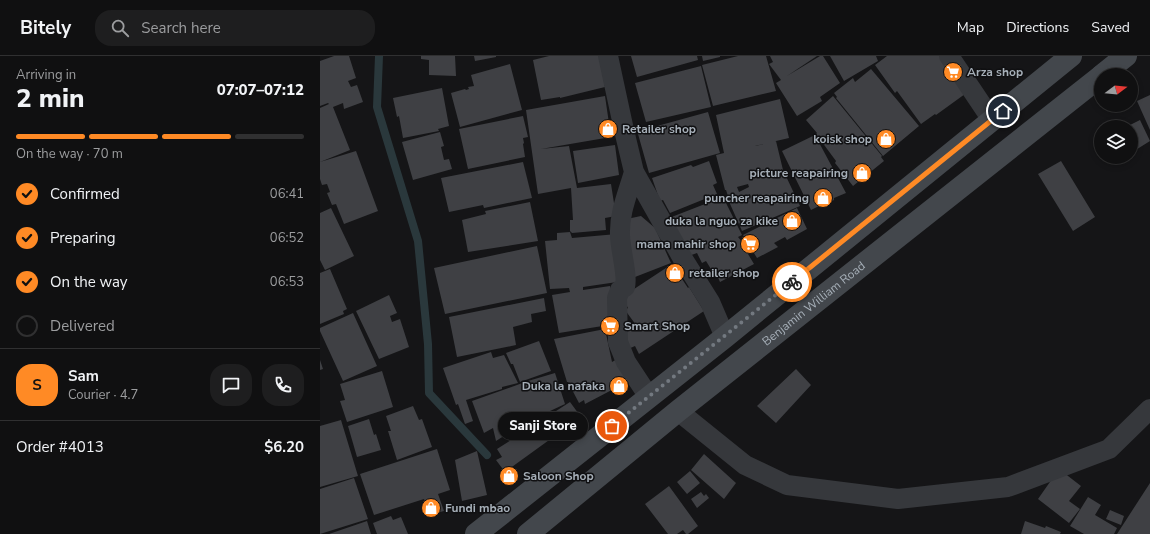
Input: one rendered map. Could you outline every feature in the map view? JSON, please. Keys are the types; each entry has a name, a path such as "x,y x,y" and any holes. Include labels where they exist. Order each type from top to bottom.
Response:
{"main road":[{"path":"476,534 725,336 1071,56"},
{"name":"Benjamin William Road","path":"1111,68 1126,56"},
{"name":"Benjamin William Road","path":"528,534 678,410 1094,81"}],"street":[{"path":"608,56 634,172 683,259 710,302 725,336"},
{"path":"949,56 992,120"},
{"path":"634,172 621,214 620,235 627,282 625,287 620,290 617,298 618,342 626,362 649,397"},
{"path":"678,410 745,465 787,485 898,499 1008,487 1109,449 1150,409"}],"building":[{"path":"334,56 349,56 356,78 348,81 351,87 357,85 363,102 344,109 343,103 333,107 350,150 320,162 320,108 329,104 320,106 320,61"},
{"path":"421,56 455,56 456,76 429,75 429,60 421,59"},
{"path":"474,56 496,56 496,57 475,61"},
{"path":"549,56 599,56 605,87 560,98 541,100 533,60"},
{"path":"631,56 697,56 698,60 637,77"},
{"path":"702,56 720,56 720,57 703,61"},
{"path":"738,56 766,56 776,91 713,106 702,65"},
{"path":"770,56 817,56 787,76 820,56 823,56 840,83 820,97 822,101 797,116 776,83 781,80 769,64 773,62"},
{"path":"830,56 876,56 878,61 844,81"},
{"path":"887,56 940,56 965,94 921,124 897,91 895,93 875,65"},
{"path":"510,64 522,110 460,127 451,93 466,90 469,89 468,87 474,86 471,75"},
{"path":"701,66 711,107 646,122 635,83"},
{"path":"871,69 919,126 883,156 836,98 837,97 834,93 853,78 855,82"},
{"path":"442,88 449,126 438,129 439,131 403,138 399,116 397,117 393,98"},
{"path":"1150,95 1150,130 1138,103 1138,101"},
{"path":"605,96 611,137 541,149 569,146 577,188 611,184 616,216 605,218 606,230 572,233 570,231 570,220 573,220 571,188 538,194 526,110"},
{"path":"833,96 882,156 881,157 884,161 853,186 835,163 836,161 816,134 817,133 806,120"},
{"path":"780,99 789,138 776,141 783,170 774,173 775,176 784,172 800,206 742,231 727,197 735,194 728,196 725,190 716,155 724,153 716,115","holes":["748,184 749,187 739,192 737,187"]},
{"path":"708,112 720,153 649,173 638,134 640,134 639,131"},
{"path":"523,116 528,137 523,138 525,157 468,169 459,129"},
{"path":"1140,120 1150,141 1138,148 1138,121"},
{"path":"440,132 444,146 441,147 444,160 449,159 452,169 413,180 402,142"},
{"path":"815,135 846,193 834,198 834,200 825,205 823,204 811,210 782,151"},
{"path":"615,145 619,175 578,183 573,151"},
{"path":"356,151 378,211 344,224 336,204 332,205 327,193 330,192 327,184 322,185 320,179 320,162"},
{"path":"709,161 717,183 713,185 717,194 670,213 663,200 660,201 652,178 691,165 693,167"},
{"path":"1061,161 1095,217 1073,231 1038,174"},
{"path":"523,162 532,198 484,208 483,205 449,212 441,178"},
{"path":"723,197 742,235 738,237 742,242 744,240 751,252 748,254 754,264 720,282 716,273 714,274 706,261 702,263 697,253 686,257 669,218"},
{"path":"530,202 538,241 468,252 462,220 486,214 485,211"},
{"path":"331,208 354,256 325,270 320,260 320,213"},
{"path":"797,208 807,229 787,240 785,237 774,243 778,247 757,258 743,235"},
{"path":"641,216 655,228 671,263 635,277 622,220"},
{"path":"570,232 572,238 617,234 624,281 583,287 583,290 610,286 615,324 559,333 552,295 570,292 569,288 550,289 545,241 557,240 557,233"},
{"path":"537,246 547,293 445,314 434,268"},
{"path":"672,264 704,311 639,354 635,346 626,350 619,336 636,325 625,310 628,308 622,297"},
{"path":"330,269 347,309 343,311 344,314 320,324 320,273"},
{"path":"389,295 397,313 390,316 392,322 400,319 409,347 379,359 356,311"},
{"path":"544,298 546,311 531,314 532,322 513,327 516,345 457,357 449,317"},
{"path":"353,313 377,366 343,381 320,328"},
{"path":"605,329 612,362 619,358 629,381 585,404 584,400 579,403 567,382 554,339"},
{"path":"539,341 551,371 520,382 513,364 511,364 506,353"},
{"path":"491,352 493,358 504,355 518,383 466,400 473,421 465,424 458,404 456,405 443,368"},
{"path":"320,360 323,369 320,370"},
{"path":"796,369 811,385 776,423 757,406"},
{"path":"382,371 393,407 347,422 340,401 345,400 340,384"},
{"path":"555,373 565,404 533,419 509,425 510,432 496,441 493,428 484,433 472,401"},
{"path":"570,402 581,417 505,472 496,460 502,457 497,449"},
{"path":"413,406 419,420 422,419 432,447 397,460 388,431 391,431 386,416"},
{"path":"369,419 381,450 357,457 348,426"},
{"path":"341,420 358,476 320,487 320,426"},
{"path":"437,449 450,490 438,494 444,511 429,515 424,499 374,515 360,474"},
{"path":"477,451 487,495 462,501 455,460"},
{"path":"704,454 736,483 724,499 691,470"},
{"path":"1059,469 1081,486 1069,501 1080,509 1069,523 1038,499"},
{"path":"690,471 700,483 687,494 677,482"},
{"path":"354,478 368,519 320,534 320,489"},
{"path":"1150,483 1150,534 1117,534"},
{"path":"669,486 698,526 688,534 686,534 683,530 677,534 668,534 645,504"},
{"path":"701,492 704,496 706,494 709,498 697,508 691,499"},
{"path":"1088,497 1101,505 1095,515 1117,528 1114,534 1084,534 1070,526"},
{"path":"1110,510 1124,516 1121,525 1106,519"},
{"path":"391,516 393,520 401,517 408,534 377,534 373,523"},
{"path":"367,521 371,534 329,534"},
{"path":"1025,521 1045,528 1046,526 1061,532 1060,534 1021,534"}],"waterway":[{"path":"379,56 377,107 418,241 428,344 429,393 487,455"}],"way so far":[{"path":"612,426 792,282"}],"place":[{"name":"Arza shop","path":"953,72"},
{"name":"Retailer shop","path":"608,129"},
{"name":"koisk shop","path":"886,139"},
{"name":"picture reapairing","path":"862,173"},
{"name":"puncher reapairing","path":"823,198"},
{"name":"duka la nguo za kike","path":"792,221"},
{"name":"mama mahir shop","path":"750,244"},
{"name":"retailer shop","path":"675,273"},
{"name":"Smart Shop","path":"610,326"},
{"name":"Duka la nafaka","path":"619,386"},
{"name":"Sanji Store","path":"612,426"},
{"name":"Saloon Shop","path":"509,476"},
{"name":"Fundi mbao","path":"431,508"}],"route":[{"path":"792,282 1003,111"}]}
